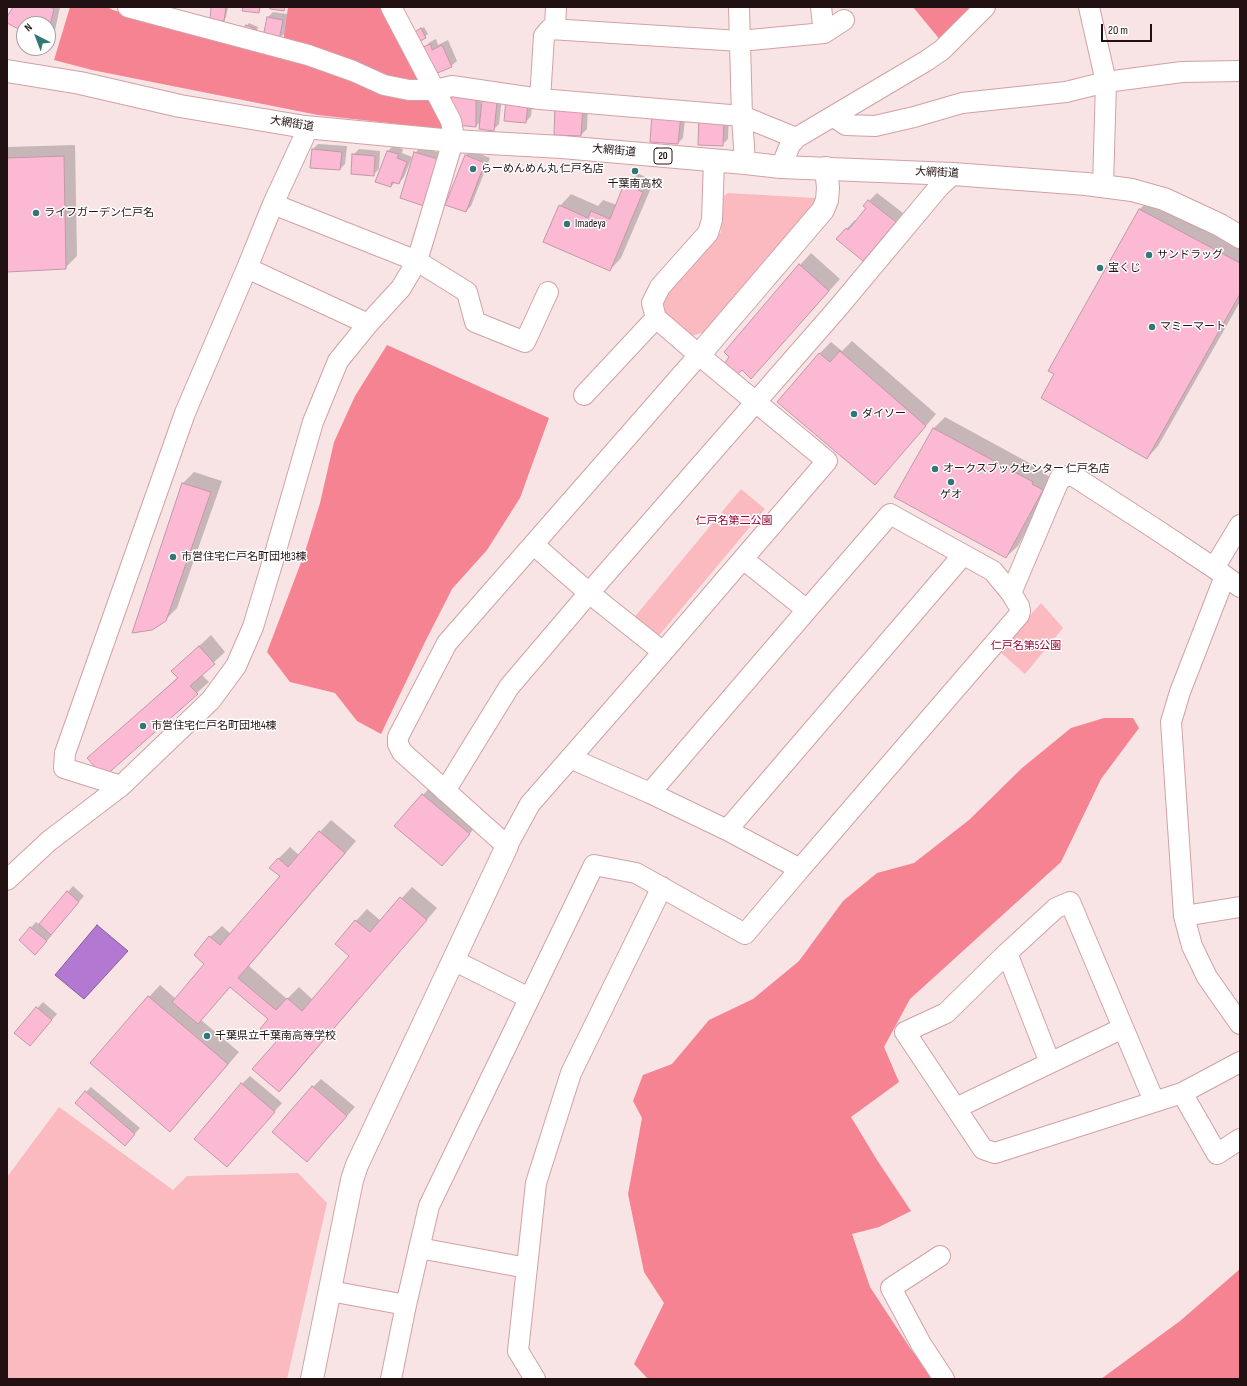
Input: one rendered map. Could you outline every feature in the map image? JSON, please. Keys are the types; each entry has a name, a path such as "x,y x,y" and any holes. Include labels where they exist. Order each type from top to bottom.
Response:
{"main road":[{"name":"大網街道","path":"7,71 80,83 180,106 305,127 454,141 562,147 781,167 1024,178 1104,186 1132,190 1164,199 1220,225 1240,237"},
{"path":"699,355 823,210 827,200 828,188 826,168"},
{"path":"312,1379 352,1180 357,1165 452,960 507,846"}],"street":[{"path":"128,7 167,12 308,55 353,71 384,85 409,90 435,90 452,86 540,99 742,116 796,138"},
{"path":"7,880 49,841 120,786 211,700 236,666 253,627 313,422 338,361 368,324 401,288 417,261 454,141 451,121 391,7"},
{"path":"555,28 556,7"},
{"path":"739,7 745,163"},
{"path":"821,7 824,34"},
{"path":"781,167 790,145 796,138 834,117 942,50 985,7"},
{"path":"1089,7 1106,82 1104,186"},
{"path":"540,99 544,36 550,29 555,28 740,41 824,34 844,20"},
{"path":"834,117 846,124 875,126 914,117 962,103 1066,92 1106,82 1182,72 1240,71"},
{"path":"120,786 64,768 66,753 185,413 248,268 272,204 304,137 305,127"},
{"path":"699,355 447,643 398,737 398,744 402,752 507,846 530,804 827,461 656,318 652,303 660,287 708,232 712,220 714,160"},
{"path":"445,791 509,687 837,309 939,187 953,174"},
{"path":"272,204 417,261 467,292 475,322 525,342 548,292"},
{"path":"248,268 368,324"},
{"path":"584,395 656,318"},
{"path":"1011,593 1060,478 1072,475 1135,515 1226,577"},
{"path":"391,1379 406,1305 429,1206 594,865 636,873 745,934 1018,615 1020,611 1019,606 1011,593 993,571 890,514 650,794"},
{"path":"1240,525 1226,577 1180,692 1171,722 1184,916 1192,946 1207,977 1240,1024"},
{"path":"534,545 589,593 663,652"},
{"path":"727,830 963,555"},
{"path":"742,559 807,610"},
{"path":"570,758 727,830 800,869"},
{"path":"535,1379 518,1351 536,1183 572,1073 662,887"},
{"path":"1154,1102 1070,902 1056,908 1007,953 946,1013 905,1032 983,1149 995,1153 1154,1102 1182,1093 1240,1062"},
{"path":"1184,916 1240,908"},
{"path":"1007,953 1050,1063"},
{"path":"452,960 529,998"},
{"path":"956,1108 1123,1028"},
{"path":"1182,1093 1217,1154 1240,1139"},
{"path":"419,1248 527,1268"},
{"path":"940,1256 891,1288 921,1344 944,1379"},
{"path":"330,1291 406,1305"}],"green space":[{"path":"728,193 815,198 814,206 705,332 691,336 664,311 664,298 721,232 722,197"},
{"name":"仁戸名第二公園","path":"741,489 765,509 656,639 632,620"},
{"name":"仁戸名第5公園","path":"1041,603 1063,628 1025,674 999,651"},
{"path":"59,1107 173,1190 187,1176 298,1173 327,1203 287,1379 7,1379 7,1177"}],"shaded area":[{"path":"70,7 107,7 113,10 436,101 446,121 442,129 318,115 92,70 54,60"},
{"path":"288,7 385,7 425,84 389,82 283,42"},
{"path":"913,7 976,7 941,41"},
{"path":"387,345 549,418 520,498 487,550 452,589 381,734 357,721 335,693 290,682 267,652 305,552 320,503 334,442 355,396"},
{"path":"1104,718 1133,718 1139,728 1101,779 1061,862 910,999 884,1047 899,1082 851,1117 877,1160 911,1211 879,1227 852,1234 870,1287 910,1348 933,1379 648,1379 634,1364 664,1303 644,1272 628,1194 642,1118 633,1101 643,1075 672,1064 709,1020 753,999 799,961 843,901 877,873 914,863 969,820 1022,768 1071,728"},
{"path":"97,925 128,951 84,999 55,975"},
{"path":"1240,1269 1240,1379 1101,1379 1180,1321"}],"building":[{"path":"13,7 50,7 54,9 52,16 16,16 16,28 7,23 7,17"},
{"path":"211,7 226,7 224,21 210,20"},
{"path":"243,7 260,7 259,13 242,11"},
{"path":"270,7 285,7 284,11 270,9"},
{"path":"267,17 283,20 279,40 263,37"},
{"path":"246,25 256,29 254,36 243,32"},
{"path":"421,28 426,38 418,42 413,33"},
{"path":"431,44 432,50 442,45 452,67 435,74 423,47"},
{"path":"445,95 476,98 476,127 456,125 457,110 450,112"},
{"path":"506,100 528,102 526,123 504,121"},
{"path":"482,101 497,102 494,131 479,129"},
{"path":"555,105 583,106 581,136 554,135"},
{"path":"652,113 681,115 678,144 650,142"},
{"path":"699,116 724,117 723,146 698,145"},
{"path":"312,149 342,152 340,170 310,168"},
{"path":"387,151 399,154 397,158 407,162 399,184 392,182 391,187 375,182"},
{"path":"414,152 438,159 424,206 400,198"},
{"path":"352,154 375,156 374,176 351,174"},
{"path":"465,155 485,163 466,212 445,205"},
{"name":"ライフガーデン仁戸名","path":"64,156 66,269 7,272 7,158"},
{"path":"624,184 643,192 610,271 543,242 559,205 588,218 591,211 610,219"},
{"path":"868,200 896,222 863,261 836,239 846,228 848,230 866,208 863,206"},
{"path":"1139,209 1240,263 1240,294 1147,459 1041,398 1054,374 1048,371"},
{"path":"799,264 829,291 751,379 742,370 738,374 725,363 729,357 724,352"},
{"path":"840,351 926,426 875,485 777,402 819,353 830,362"},
{"path":"933,428 1033,482 1032,484 1043,490 1006,558 894,497"},
{"name":"市営住宅仁戸名町団地3棟","path":"182,483 211,492 166,621 152,630 132,633"},
{"name":"市営住宅仁戸名町団地4棟","path":"199,646 215,664 190,686 198,694 104,777 87,758 178,678 171,671"},
{"path":"422,794 470,834 442,866 394,826"},
{"path":"319,831 345,853 238,978 276,1010 287,998 302,1011 349,956 335,944 355,920 370,932 400,897 427,920 279,1092 252,1069 276,1042 260,1029 268,1019 230,987 198,1024 172,1002 204,964 194,955 209,936 220,945 280,876 269,868 278,858 288,867"},
{"path":"67,891 79,902 51,935 39,924"},
{"path":"30,927 47,941 35,955 19,940"},
{"path":"148,996 228,1064 170,1132 90,1063"},
{"path":"36,1007 52,1020 30,1046 14,1033"},
{"path":"241,1083 275,1112 227,1167 194,1139"},
{"path":"312,1086 347,1116 307,1162 272,1132"},
{"path":"85,1091 135,1134 125,1146 75,1103"}],"place":[{"name":"らーめんめん丸 仁戸名店","path":"473,169"},
{"name":"千葉南高校","path":"635,171"},
{"name":"ライフガーデン仁戸名","path":"36,213"},
{"name":"Imadeya","path":"567,224"},
{"name":"サンドラッグ","path":"1149,255"},
{"name":"宝くじ","path":"1100,268"},
{"name":"マミーマート","path":"1152,327"},
{"name":"ダイソー","path":"854,414"},
{"name":"オークスブックセンター 仁戸名店","path":"935,469"},
{"name":"ゲオ","path":"951,482"},
{"name":"市営住宅仁戸名町団地3棟","path":"173,557"},
{"name":"市営住宅仁戸名町団地4棟","path":"143,726"},
{"name":"千葉県立千葉南高等学校","path":"207,1036"}]}
